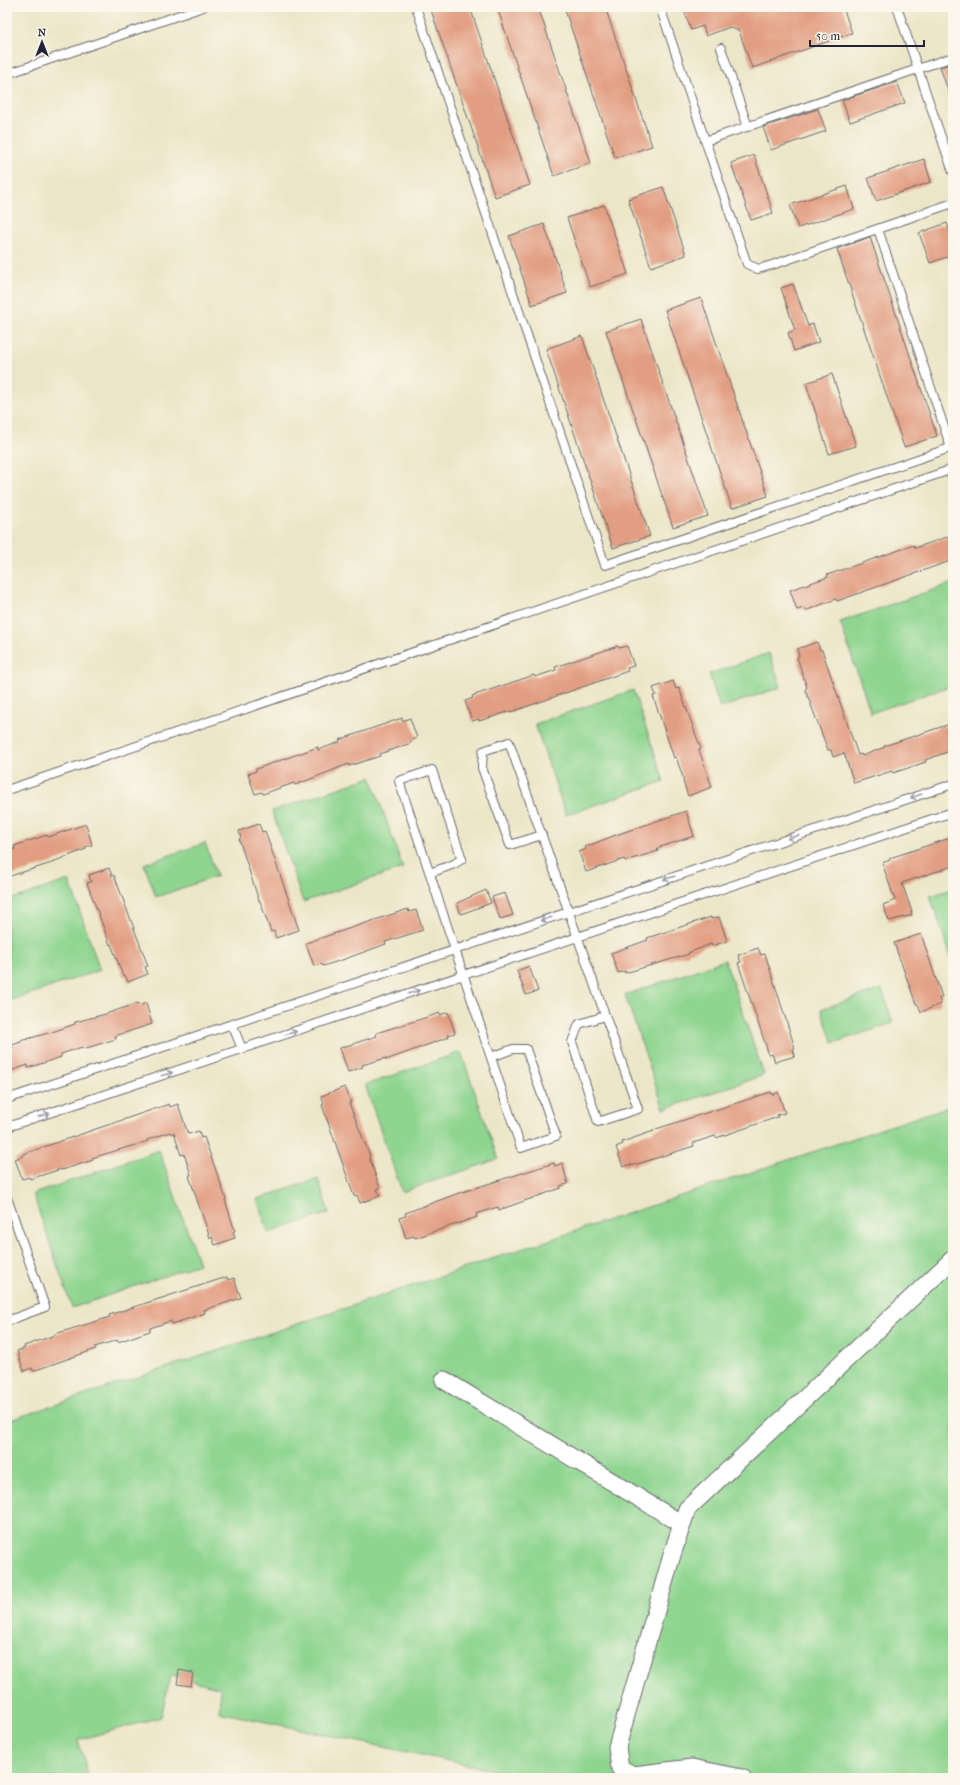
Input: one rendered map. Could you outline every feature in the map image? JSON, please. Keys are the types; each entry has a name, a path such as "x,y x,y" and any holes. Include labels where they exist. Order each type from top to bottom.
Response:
{"street":[{"path":"742,1778 692,1768 633,1775 620,1768 617,1747 672,1555 687,1509 953,1259"},
{"path":"444,1380 682,1524"}],"lane":[{"path":"7,74 203,7"},
{"path":"416,7 605,565 952,447 878,229"},
{"path":"660,7 747,264 758,269 772,265 953,203"},
{"path":"897,7 953,172"},
{"path":"721,48 748,126"},
{"path":"706,141 953,57"},
{"path":"7,790 953,469"},
{"path":"542,835 510,845 482,768 483,751 509,742 542,835 569,912 578,937 605,1016 638,1108 598,1122 572,1042 579,1024 605,1016"},
{"path":"430,873 454,864 462,859 432,770 399,781 490,1057 521,1148 556,1136 526,1048 513,1048 490,1057"},
{"path":"7,1099 953,784"},
{"path":"7,1128 953,812"},
{"path":"232,1024 242,1049"},
{"path":"7,1198 10,1216 45,1308 7,1321"}],"green space":[{"path":"953,583 953,685 871,713 840,622"},
{"path":"769,653 781,687 720,708 709,674"},
{"path":"633,690 664,781 566,815 535,724"},
{"path":"371,777 403,868 303,902 272,811"},
{"path":"205,843 217,876 156,897 144,864"},
{"path":"69,880 100,970 7,1002 7,901"},
{"path":"953,889 953,963 930,896"},
{"path":"725,960 764,1075 664,1109 625,995"},
{"path":"882,989 893,1023 833,1043 821,1009"},
{"path":"461,1052 498,1159 402,1192 365,1085"},
{"path":"953,1105 953,1778 530,1778 219,1712 221,1688 171,1675 161,1717 78,1740 89,1778 7,1778 7,1421"},
{"path":"159,1150 199,1264 72,1308 33,1194"},
{"path":"318,1179 329,1213 268,1233 257,1199"}],"building":[{"path":"430,7 470,7 530,185 495,197"},
{"path":"497,7 538,7 591,163 554,176"},
{"path":"564,7 605,7 652,146 615,158"},
{"path":"683,7 843,7 852,33 752,68 739,31 730,27 706,36 703,26 691,30"},
{"path":"953,63 953,99 951,99 940,67"},
{"path":"897,82 905,103 850,122 842,100"},
{"path":"818,109 826,131 771,150 763,127"},
{"path":"754,155 773,213 751,220 731,163"},
{"path":"924,159 931,182 876,201 868,178"},
{"path":"847,186 854,209 798,228 790,205"},
{"path":"663,187 686,255 651,267 628,199"},
{"path":"604,205 628,274 590,287 567,218"},
{"path":"947,223 953,241 953,255 930,263 919,233"},
{"path":"544,224 567,293 532,305 509,236"},
{"path":"870,237 937,436 904,447 837,249"},
{"path":"793,284 808,326 813,324 819,342 794,351 788,333 795,330 781,288"},
{"path":"701,298 768,496 732,508 665,310"},
{"path":"641,319 708,516 673,527 606,331"},
{"path":"582,336 650,536 613,548 546,349"},
{"path":"832,374 856,446 829,454 806,383"},
{"path":"953,535 953,560 837,601 836,599 805,611 804,608 797,610 790,590 828,577 827,575 914,545 915,548"},
{"path":"817,642 820,650 822,650 858,755 861,754 862,756 885,747 884,746 947,725 949,729 953,728 953,750 925,760 926,762 893,773 892,771 854,783 844,753 833,757 831,750 828,750 805,689 807,688 797,657 799,656 797,649"},
{"path":"618,646 619,648 627,646 634,666 627,668 628,671 511,712 479,721 479,719 472,721 465,701 473,698 472,696 534,675 535,677 556,670 555,667"},
{"path":"673,681 676,689 679,688 701,749 699,750 712,787 688,796 676,757 674,758 653,696 656,695 653,688"},
{"path":"402,718 402,721 410,718 417,738 410,741 411,743 380,754 380,756 349,766 349,764 295,785 294,783 263,794 262,792 255,794 248,774 256,771 256,769 318,747 318,750 340,742 339,740"},
{"path":"686,811 694,836 657,848 658,851 625,861 624,859 586,872 579,852 586,849 585,847"},
{"path":"86,824 92,845 55,862 7,877 7,851 15,849 14,846 47,835 48,837"},
{"path":"259,824 262,832 265,831 299,930 276,938 274,931 271,932 259,901 239,839 241,838 239,831"},
{"path":"953,837 953,866 902,883 912,915 889,921 883,905 895,900 882,863 890,860 890,858"},
{"path":"109,868 112,876 114,875 148,966 145,967 148,974 128,982 125,975 123,976 111,944 110,945 87,883 91,882 89,875"},
{"path":"486,890 491,903 461,914 457,903"},
{"path":"505,893 513,915 500,919 492,897"},
{"path":"408,909 409,912 416,910 423,930 385,942 386,944 342,960 323,966 322,964 314,966 306,943"},
{"path":"711,917 711,919 719,917 727,941 712,946 711,944 688,953 689,954 625,973 625,971 618,973 611,953 648,940 647,938"},
{"path":"921,934 942,997 939,998 941,1004 921,1012 918,1004 916,1004 894,943"},
{"path":"758,948 761,955 765,954 795,1048 793,1049 795,1056 775,1062 772,1054 769,1055 738,963 741,962 738,955"},
{"path":"529,966 538,991 526,995 517,971"},
{"path":"138,1003 139,1006 146,1003 152,1024 115,1036 116,1039 83,1049 82,1047 61,1054 61,1057 28,1068 28,1065 7,1072 7,1050 13,1048 12,1045 21,1042 20,1041 75,1024 75,1022 106,1014"},
{"path":"448,1012 455,1033 448,1035 449,1037 386,1060 386,1058 362,1065 363,1067 348,1072 340,1048 377,1036 376,1033 440,1013 440,1015"},
{"path":"345,1087 351,1103 349,1103 370,1156 369,1157 380,1188 377,1189 380,1196 360,1203 357,1195 354,1196 322,1105 324,1104 321,1096"},
{"path":"771,1092 772,1095 778,1092 785,1113 777,1115 778,1117 716,1138 715,1136 693,1143 694,1146 631,1166 631,1164 623,1167 616,1147 623,1144 622,1142 654,1131 653,1130"},
{"path":"169,1104 170,1107 178,1104 188,1134 199,1131 201,1138 204,1137 226,1199 225,1200 235,1231 233,1232 235,1238 215,1245 212,1237 210,1238 189,1176 191,1175 184,1154 181,1155 174,1132 171,1134 170,1132 147,1140 148,1141 92,1158 93,1160 62,1170 61,1169 30,1179 29,1177 22,1179 15,1159 23,1156 23,1154"},
{"path":"554,1163 555,1166 562,1163 568,1184 560,1186 561,1188 499,1210 498,1207 476,1214 477,1217 415,1238 414,1236 406,1238 399,1218 406,1216 405,1213 459,1193"},
{"path":"227,1277 228,1280 234,1278 241,1298 204,1310 205,1313 172,1324 171,1321 150,1328 150,1331 118,1342 117,1340 95,1347 96,1349 33,1371 32,1368 24,1371 17,1351 25,1348 24,1346 55,1334 110,1317 109,1315"},
{"path":"179,1670 193,1673 191,1686 177,1684"}]}
